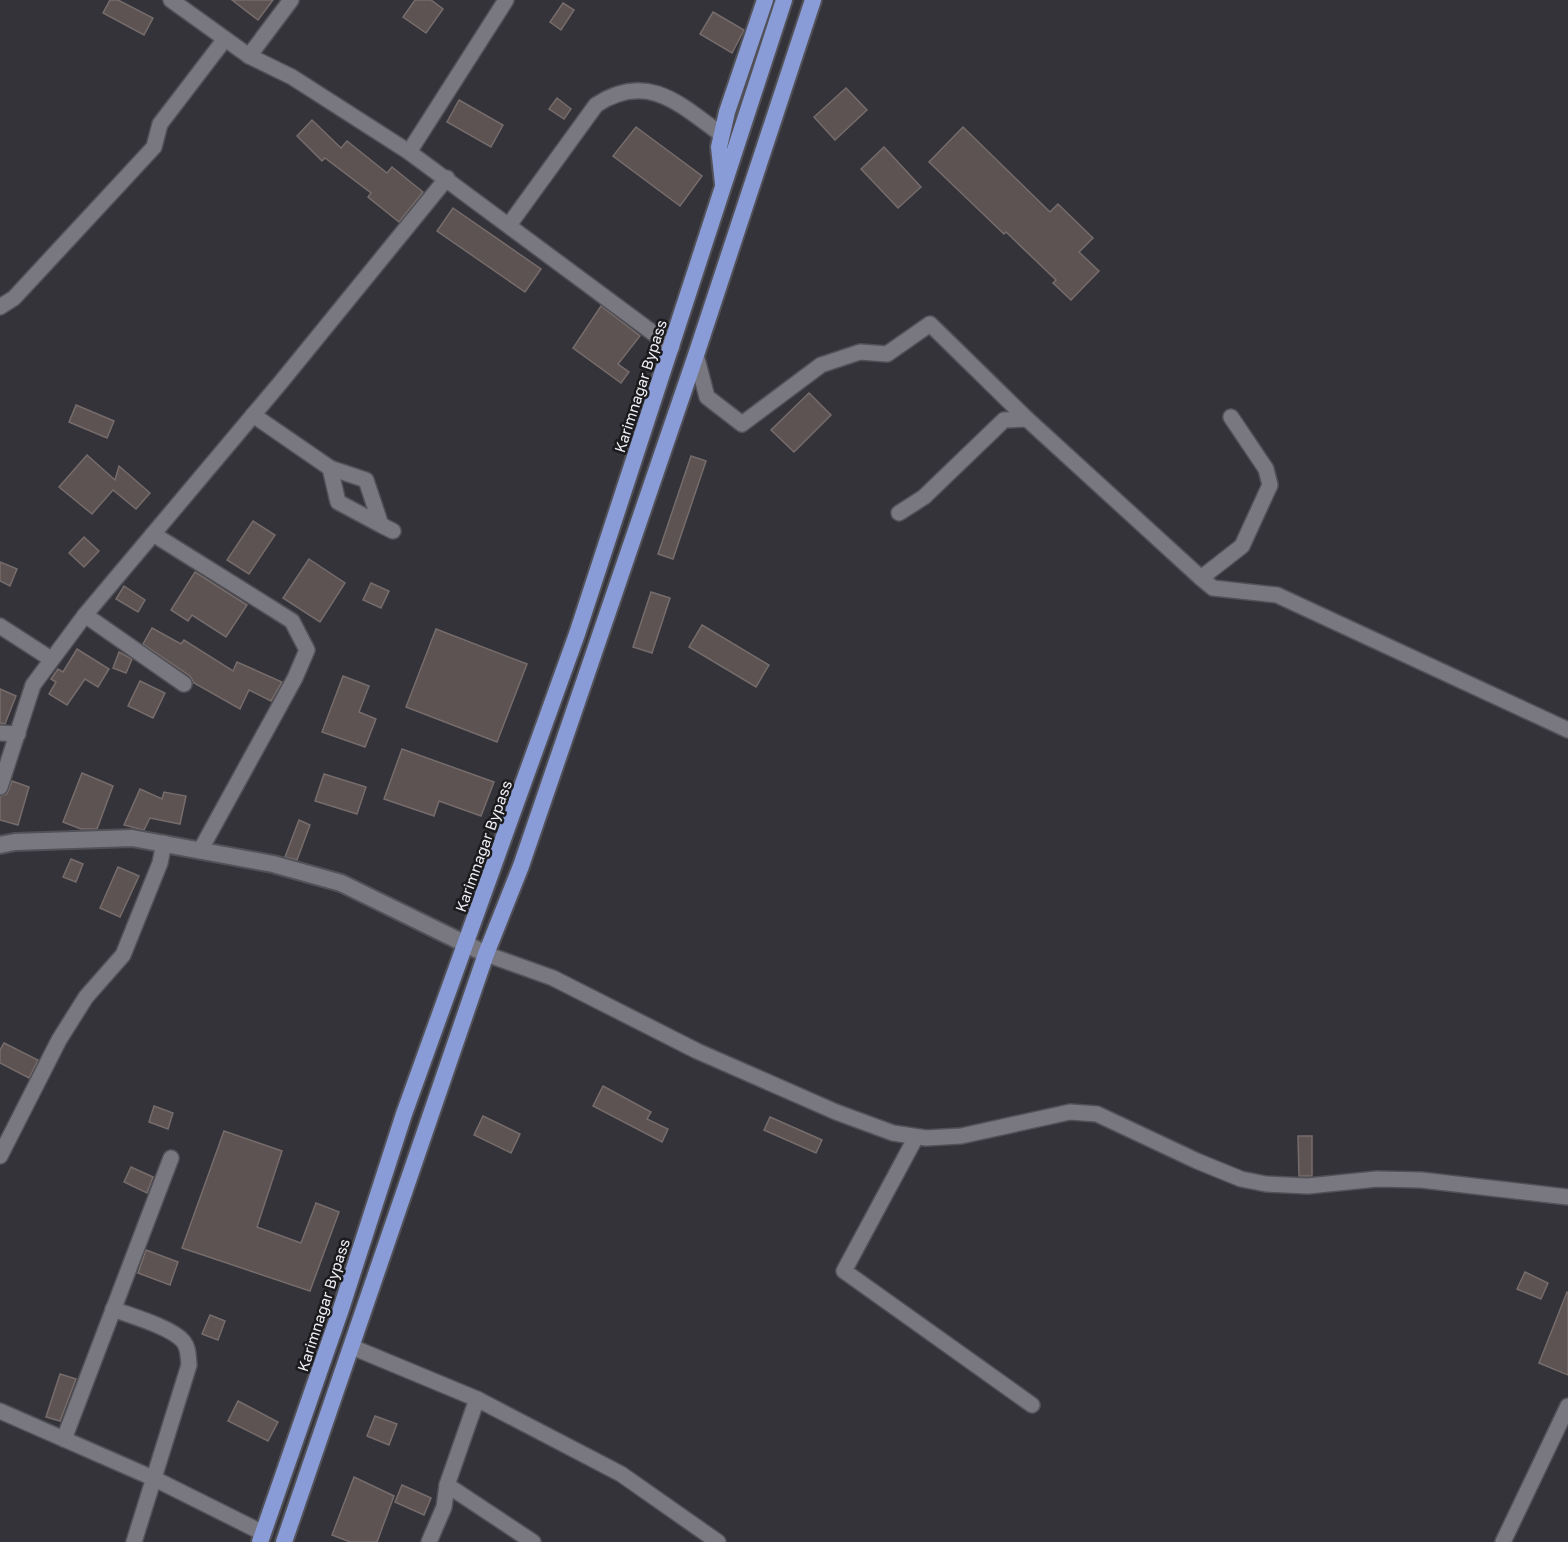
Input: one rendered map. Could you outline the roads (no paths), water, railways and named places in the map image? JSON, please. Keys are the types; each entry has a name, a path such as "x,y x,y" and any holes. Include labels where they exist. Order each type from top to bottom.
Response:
{"highway":[{"path":"723,191 719,147 765,0"},
{"name":"Karimnagar Bypass","path":"262,1538 341,1309 404,1114 577,634 734,159 784,0"},
{"path":"284,1542 486,954 521,866 696,356 813,0"}],"street":[{"path":"171,0 249,56 300,82 447,178 672,347"},
{"path":"249,56 291,0"},
{"path":"409,152 506,0"},
{"path":"0,307 14,298 154,147 160,124 225,39"},
{"path":"509,225 596,105 613,94 633,89 651,91 673,99 722,135"},
{"path":"0,787 33,685 51,659 447,178"},
{"path":"696,356 707,397 742,424 821,365 860,352 887,354 930,324 1027,419 1213,588 1277,595 1568,730"},
{"path":"254,415 330,468 366,480 387,528 338,502 330,468"},
{"path":"1201,578 1242,546 1270,485 1266,469 1231,417"},
{"path":"899,513 924,497 1004,420 1027,419"},
{"path":"153,534 292,621 307,650 295,678 201,849"},
{"path":"85,615 184,684"},
{"path":"0,626 51,659"},
{"path":"0,733 18,734"},
{"path":"0,845 132,838 273,864 341,883 486,954 553,978 697,1051 836,1112 893,1133 916,1137 961,1136 1070,1112 1097,1114 1197,1161 1242,1179 1266,1184 1308,1186 1377,1179 1421,1180 1568,1197"},
{"path":"2,1147 59,1040 86,997 123,955 160,863 164,843"},
{"path":"916,1137 844,1271 1032,1405"},
{"path":"64,1439 171,1158"},
{"path":"113,1309 171,1332 183,1341 188,1352 189,1365 134,1542"},
{"path":"352,1347 477,1399 621,1474 718,1542"},
{"path":"429,1542 444,1507 447,1485 477,1399"},
{"path":"1503,1542 1568,1406"},
{"path":"0,1411 154,1479 262,1538"},
{"path":"447,1485 533,1542"}]}
